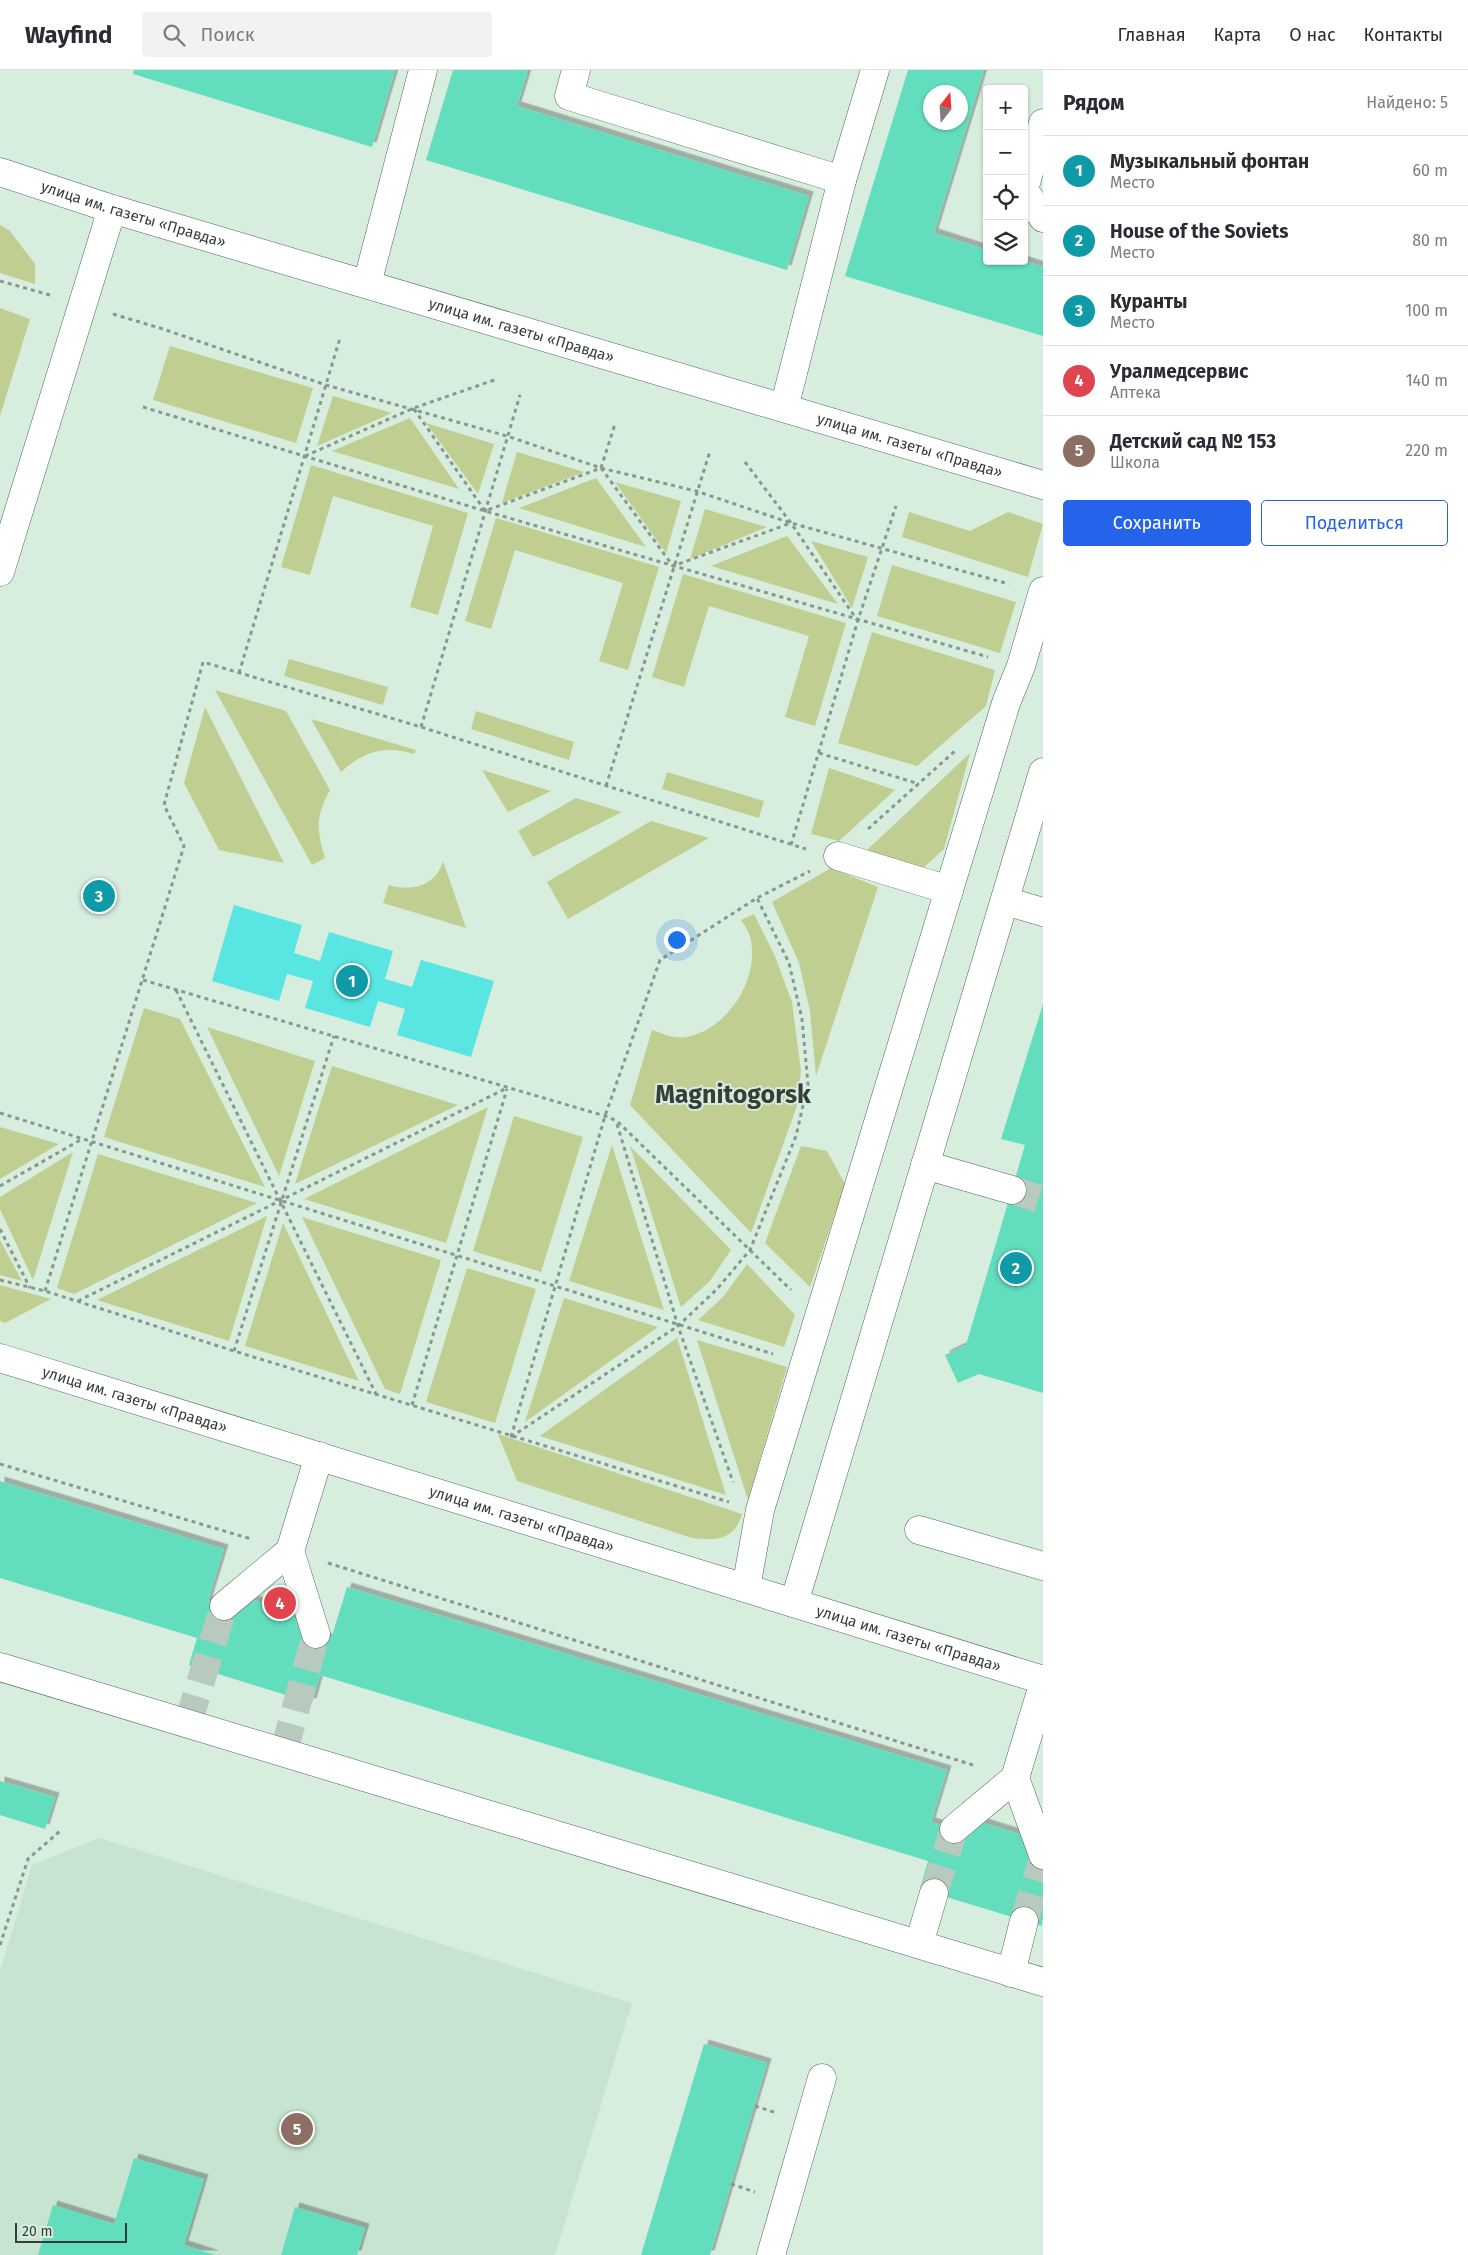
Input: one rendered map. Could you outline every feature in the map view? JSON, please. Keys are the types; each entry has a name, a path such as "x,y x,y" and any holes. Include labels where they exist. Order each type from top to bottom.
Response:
{"street":[{"path":"367,284 423,70"},
{"path":"576,70 568,96 842,180"},
{"path":"784,408 842,180 875,70"},
{"path":"1043,123 1024,190 1043,218"},
{"name":"улица им. газеты «Правда»","path":"0,172 112,209 1043,485"},
{"path":"0,572 112,209"},
{"path":"746,1588 751,1508 805,1364 820,1317 1006,703 1043,593"},
{"path":"794,1603 1043,772"},
{"path":"838,856 949,890"},
{"path":"1004,900 1043,912"},
{"path":"925,1165 1012,1190"},
{"name":"улица им. газеты «Правда»","path":"0,1358 1043,1680"},
{"path":"224,1606 290,1551 319,1456"},
{"path":"919,1530 1043,1566"},
{"path":"290,1551 316,1634"},
{"path":"0,1667 1043,1982"},
{"path":"954,1829 1015,1778 1043,1685"},
{"path":"1015,1778 1043,1855"},
{"path":"919,1944 934,1893"},
{"path":"1011,1972 1024,1921"},
{"path":"771,2255 822,2078"}],"path":[{"path":"0,281 163,329 326,384 507,436 601,468 696,491 792,523 884,547 1043,593"},
{"path":"239,673 340,338"},
{"path":"305,456 414,408 498,379"},
{"path":"421,727 520,395"},
{"path":"142,407 485,511 1020,666"},
{"path":"414,408 485,511"},
{"path":"601,468 615,424"},
{"path":"606,786 696,491 710,451"},
{"path":"745,462 792,523 858,620"},
{"path":"485,511 601,468"},
{"path":"601,468 673,566"},
{"path":"791,845 858,620 884,547 896,506"},
{"path":"673,566 792,523"},
{"path":"45,1291 184,846 164,805 203,662 421,727 791,845 838,856"},
{"path":"511,1437 605,1116 660,960 757,898 838,856 955,750"},
{"path":"819,754 919,784"},
{"path":"511,1437 678,1326 717,1289 750,1250 796,1136 808,1084 802,1019 789,963 757,898"},
{"path":"143,980 617,1121 820,1317"},
{"path":"176,990 377,1394"},
{"path":"234,1352 280,1201 334,1036"},
{"path":"77,1302 508,1088"},
{"path":"412,1405 508,1088"},
{"path":"0,1113 556,1286 678,1326 805,1364"},
{"path":"617,1121 678,1326 751,1508"},
{"path":"0,1186 82,1139"},
{"path":"0,1229 31,1289"},
{"path":"0,1280 45,1291 234,1352 751,1508"},
{"path":"0,1464 290,1551 1015,1778"},
{"path":"0,1945 28,1859 60,1831"}],"shaded area":[{"path":"99,1838 632,2003 555,2255 0,2255 0,1971 32,1865"}],"green space":[{"path":"0,225 9,230 35,264 35,284 0,273"},
{"path":"0,308 30,319 0,416"},
{"path":"170,346 313,388 296,443 153,400"},
{"path":"333,396 392,413 317,446"},
{"path":"410,418 459,489 332,451"},
{"path":"426,423 494,444 478,494"},
{"path":"517,452 584,472 502,503"},
{"path":"311,465 468,513 438,615 410,607 433,526 333,496 310,575 281,567"},
{"path":"596,478 646,547 519,508"},
{"path":"615,482 681,501 666,553"},
{"path":"705,509 767,527 690,559"},
{"path":"909,512 970,531 1008,512 1043,524 1028,577 902,537"},
{"path":"496,518 659,567 628,670 599,661 623,583 515,550 491,629 465,621"},
{"path":"787,536 838,604 711,566"},
{"path":"811,541 868,557 852,608"},
{"path":"892,565 1016,602 1000,653 877,616"},
{"path":"683,574 846,623 815,726 785,717 809,636 709,606 684,687 652,677"},
{"path":"872,632 995,670 986,706 917,766 838,743"},
{"path":"289,659 388,687 383,705 284,676"},
{"path":"215,690 286,711 330,790 322,808 319,824 320,839 325,858 312,865"},
{"path":"205,707 284,863 219,850 184,783"},
{"path":"476,711 574,742 569,760 471,729"},
{"path":"311,719 416,750 414,754 393,750 375,752 358,759 341,772"},
{"path":"970,753 944,849 922,869 865,852"},
{"path":"829,768 895,790 839,841 811,834"},
{"path":"482,770 551,791 508,812"},
{"path":"667,772 764,801 759,818 662,789"},
{"path":"576,798 622,812 533,857 518,831"},
{"path":"651,821 709,838 568,919 547,882"},
{"path":"443,861 466,928 383,903 389,885 406,888 422,885 435,876"},
{"path":"831,868 878,887 816,1076 810,1011 799,963 772,902"},
{"path":"754,914 774,954 792,1002 801,1071 797,1106 751,1233 630,1105 652,1030 677,1037 686,1037 701,1032 715,1024 728,1013 738,999 751,969 752,952 748,930 741,920"},
{"path":"144,1008 180,1019 265,1187 104,1137"},
{"path":"207,1027 315,1061 279,1176"},
{"path":"332,1066 458,1105 295,1184"},
{"path":"488,1107 446,1243 304,1199"},
{"path":"514,1116 583,1137 541,1272 473,1251"},
{"path":"0,1127 59,1144 0,1179"},
{"path":"612,1145 664,1310 569,1281"},
{"path":"630,1146 731,1250 710,1281 681,1307"},
{"path":"801,1146 827,1151 845,1184 810,1287 765,1243"},
{"path":"73,1152 33,1280 0,1209 0,1197"},
{"path":"98,1154 257,1203 74,1294 57,1288"},
{"path":"267,1216 229,1341 97,1300"},
{"path":"302,1217 441,1260 400,1394 385,1389"},
{"path":"283,1223 359,1381 245,1346"},
{"path":"0,1240 22,1281 0,1275"},
{"path":"747,1264 795,1315 784,1347 698,1320 723,1297"},
{"path":"467,1268 536,1289 495,1423 426,1402"},
{"path":"0,1285 51,1299 5,1323 0,1321"},
{"path":"564,1298 658,1327 525,1422"},
{"path":"677,1338 726,1495 540,1436"},
{"path":"697,1340 787,1367 748,1500"},
{"path":"498,1434 742,1514 739,1523 729,1534 717,1539 692,1538 517,1481"}],"water":[{"path":"234,905 302,925 294,953 320,961 329,932 393,951 385,979 412,987 421,960 494,981 471,1057 397,1035 405,1009 378,1001 370,1027 305,1008 313,981 287,974 279,1001 212,981"}],"building":[{"path":"134,70 395,70 372,147 133,74"},
{"path":"453,70 528,70 517,106 809,196 787,270 426,160"},
{"path":"908,70 984,70 968,122 968,85 923,85 923,130 966,130 934,233 983,249 983,265 1028,265 1028,262 1043,267 1043,336 845,276"},
{"path":"92,886 110,891 105,907 88,901"},
{"path":"1043,1004 1043,1393 979,1374 958,1383 945,1355 966,1345 1025,1145 1001,1139"},
{"path":"0,1481 224,1549 208,1601 240,1611 244,1597 305,1616 301,1630 331,1639 347,1587 947,1770 931,1822 969,1834 974,1820 1028,1837 1024,1851 1043,1856 1042,1926 920,1889 928,1861 320,1675 312,1703 189,1665 197,1638 0,1578"},
{"path":"0,1781 55,1797 45,1829 0,1815"},
{"path":"704,2044 767,2063 710,2255 641,2255"},
{"path":"134,2158 204,2179 184,2245 215,2255 38,2255 53,2205 114,2224"},
{"path":"295,2207 365,2228 357,2255 281,2255"}],"tunnel":[{"path":"1012,1190 1043,1200"},
{"path":"188,1723 224,1606"},
{"path":"284,1751 316,1634"},
{"path":"934,1893 954,1829"},
{"path":"1024,1921 1043,1858"}],"place":[{"name":"Куранты","path":"99,896"},
{"name":"Музыкальный фонтан","path":"352,981"},
{"name":"House of the Soviets","path":"1016,1268"},
{"name":"Уралмедсервис","path":"280,1603"},
{"name":"Детский сад № 153","path":"297,2129"}],"district":[{"name":"Magnitogorsk","path":"733,1094"}]}
